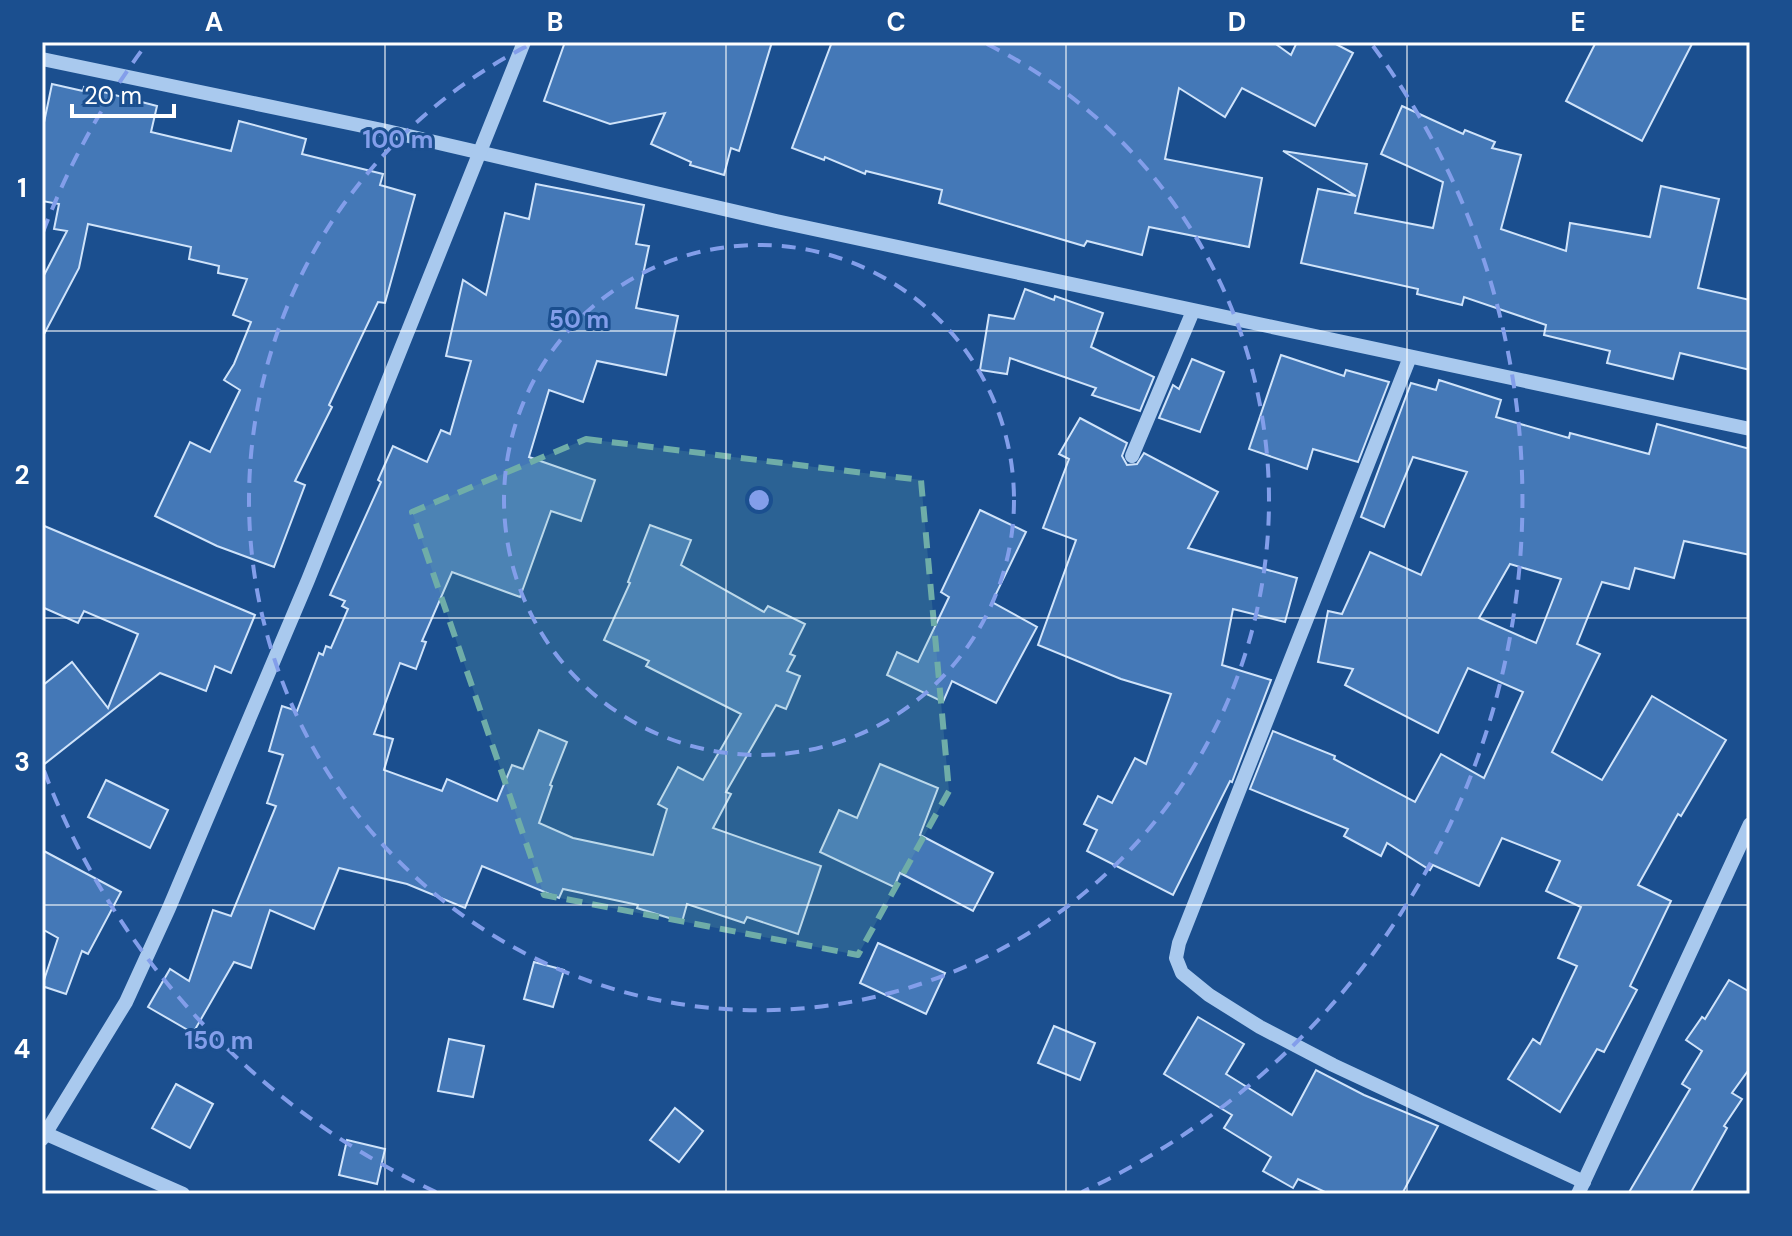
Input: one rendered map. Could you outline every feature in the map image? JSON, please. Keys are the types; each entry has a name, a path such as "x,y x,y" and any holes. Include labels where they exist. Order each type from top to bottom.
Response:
{"street":[{"path":"176,1193 43,1135 126,1002 169,908 308,580 524,42"},
{"path":"42,59 480,153 776,221 1750,429"},
{"path":"1132,456 1193,311"},
{"path":"1410,357 1179,943 1176,958 1182,973 1260,1027 1581,1188 1750,824"}],"highlighted area":[{"path":"586,439 921,480 949,791 858,955 544,895 412,512"}],"building":[{"path":"565,42 772,42 739,151 731,148 724,175 690,165 691,162 651,144 665,113 610,124 544,101"},
{"path":"832,42 1273,42 1291,55 1297,42 1332,42 1353,53 1315,126 1242,88 1225,117 1179,88 1165,159 1262,178 1249,247 1149,227 1142,255 1087,241 1084,246 939,203 942,190 866,171 865,174 825,157 824,160 792,148"},
{"path":"1596,42 1693,42 1642,141 1566,101"},
{"path":"52,84 83,91 84,87 157,106 151,132 231,151 239,121 306,139 302,154 383,174 380,185 415,195 385,303 378,302 329,405 332,407 295,481 305,485 274,567 217,546 155,516 190,442 210,452 240,390 224,380 251,322 233,315 247,279 218,273 219,266 189,259 191,247 88,224 79,268 42,338 42,279 67,231 54,229 59,204 42,201 42,132"},
{"path":"1402,106 1463,134 1465,130 1495,142 1492,148 1521,155 1501,229 1566,251 1570,223 1650,237 1661,186 1719,199 1698,288 1750,300 1750,370 1680,353 1673,379 1607,363 1610,351 1544,335 1546,325 1464,297 1462,305 1417,294 1418,289 1301,263 1318,189 1356,196 1283,151 1367,164 1355,213 1433,228 1443,182 1381,154"},
{"path":"536,184 644,205 636,244 649,246 636,308 678,316 666,375 597,361 583,402 549,390 529,457 595,480 581,521 551,511 520,597 452,572 422,641 426,642 416,669 400,663 374,734 393,739 384,770 442,791 447,779 497,801 512,765 523,769 539,730 567,742 539,823 573,838 653,855 667,809 658,804 678,767 703,780 741,714 646,666 649,661 604,640 630,583 650,525 691,540 681,565 764,612 768,606 805,624 790,654 795,656 787,671 800,676 786,709 776,705 726,792 731,794 713,828 821,866 798,934 747,917 744,923 687,904 682,922 637,908 638,905 563,889 559,898 482,866 465,908 407,884 339,868 314,929 270,910 251,968 234,962 193,1033 148,1007 170,969 189,981 213,910 231,916 276,806 267,803 283,755 269,751 282,706 297,711 319,653 323,655 326,646 331,648 348,609 342,606 345,601 330,595 381,482 378,480 393,446 427,462 441,430 450,434 471,361 446,356 463,280 486,295 505,213 529,219"},
{"path":"1025,289 1103,313 1091,347 1154,377 1140,411 1092,395 1096,388 1010,358 1007,374 980,370 989,315 1014,319"},
{"path":"1281,355 1344,376 1346,370 1389,382 1358,462 1313,449 1307,469 1249,449"},
{"path":"1192,359 1224,372 1200,432 1159,418 1173,385 1179,389"},
{"path":"1439,380 1501,400 1496,417 1569,438 1570,433 1649,454 1657,424 1750,449 1750,555 1684,541 1674,578 1635,568 1629,589 1602,582 1577,644 1600,654 1552,752 1602,780 1652,696 1726,740 1681,816 1678,814 1638,885 1671,901 1630,986 1637,990 1604,1052 1597,1049 1560,1112 1508,1079 1533,1039 1540,1044 1577,966 1558,958 1581,907 1546,891 1560,861 1502,838 1479,886 1433,865 1430,870 1387,843 1381,856 1344,836 1348,829 1250,789 1273,731 1335,756 1334,759 1415,802 1441,754 1484,778 1523,692 1468,668 1438,733 1345,685 1353,669 1318,662 1328,611 1342,614 1370,552 1421,575 1467,472 1413,457 1384,527 1361,517 1411,383 1436,390","holes":["1510,564 1561,579 1536,643 1479,618"]},
{"path":"1080,418 1127,443 1122,456 1127,465 1137,464 1144,453 1218,492 1188,548 1297,578 1285,622 1233,609 1222,665 1271,680 1232,782 1173,895 1087,851 1097,830 1084,824 1098,796 1112,803 1135,758 1146,764 1171,694 1121,679 1038,645 1076,540 1043,528 1069,459 1059,454"},
{"path":"980,510 1026,532 992,602 1037,627 996,703 952,681 943,702 887,675 897,652 918,662 949,597 941,592"},
{"path":"42,525 255,615 231,673 215,666 206,691 160,673 42,766 42,686 72,662 108,708 138,634 84,611 78,623 42,607"},
{"path":"880,764 938,788 920,835 993,873 973,911 900,873 894,887 820,852 839,810 857,818"},
{"path":"106,780 168,810 150,848 88,817"},
{"path":"42,850 121,892 88,954 82,951 66,994 42,986 58,938 42,929"},
{"path":"878,943 945,973 926,1014 860,983"},
{"path":"534,962 564,970 553,1007 524,999"},
{"path":"1729,980 1750,992 1750,1068 1732,1093 1742,1099 1724,1126 1727,1128 1690,1194 1628,1194 1690,1089 1682,1084 1702,1051 1686,1040 1702,1017 1705,1019"},
{"path":"1198,1017 1244,1044 1226,1074 1292,1115 1316,1070 1364,1095 1438,1126 1402,1194 1329,1194 1298,1179 1293,1188 1263,1171 1271,1157 1224,1128 1232,1115 1164,1074"},
{"path":"1054,1026 1095,1043 1080,1080 1038,1063"},
{"path":"449,1039 484,1046 473,1097 438,1091"},
{"path":"176,1084 213,1104 190,1148 152,1128"},
{"path":"675,1108 703,1131 679,1162 650,1140"},
{"path":"347,1140 385,1149 377,1184 339,1175"}]}
